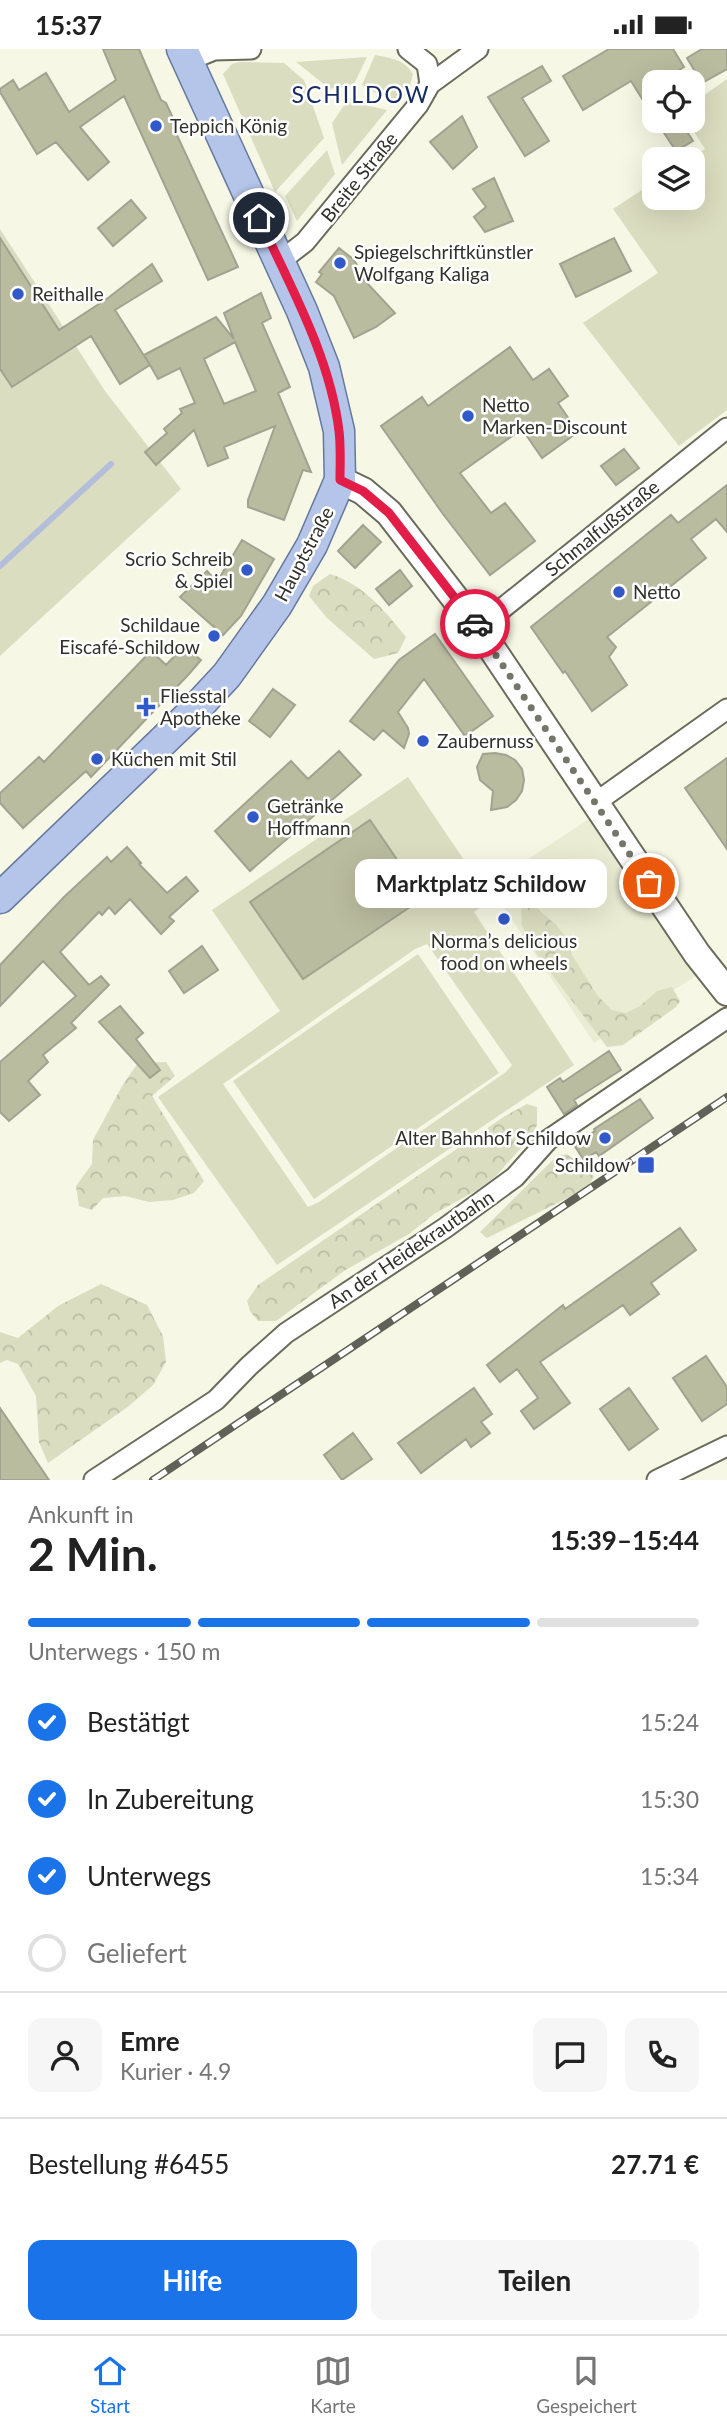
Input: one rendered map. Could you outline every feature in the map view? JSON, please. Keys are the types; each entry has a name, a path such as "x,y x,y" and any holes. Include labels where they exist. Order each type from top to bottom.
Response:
{"main road":[{"name":"Hauptstraße","path":"0,898 189,716 227,675 277,605 312,545 340,480 339,431 324,367 302,311 185,55"}],"street":[{"path":"185,55 214,50 251,49"},
{"path":"408,49 427,64 430,84"},
{"name":"Breite Straße","path":"279,262 305,243 329,215 418,105 430,84 478,49"},
{"name":"Schmalfußstraße","path":"478,628 727,428"},
{"path":"340,480 363,491 389,513 478,628 697,954 727,992"},
{"path":"594,803 727,709"},
{"name":"An der Heidekrautbahn","path":"94,1480 216,1400 286,1333 445,1228 515,1177 548,1140 727,1018"},
{"path":"657,1480 727,1446"}],"shaded area":[{"path":"592,817 697,975 594,1043 489,885"}],"green space":[{"path":"375,55 406,65 413,74 408,94 390,101 362,85"},
{"path":"367,57 354,84 330,89 296,62"},
{"path":"284,63 304,80 324,138 275,192 223,74 232,64"},
{"path":"727,79 727,410 679,446 583,323 658,273 613,209 642,190 642,210 705,210 705,147 695,133 705,133 705,95"},
{"path":"347,101 387,110 342,165 332,123"},
{"path":"327,150 335,174 297,221 285,196"},
{"path":"0,229 105,391 181,489 0,656"},
{"path":"330,574 363,591 390,618 406,637 398,653 374,659 327,618 309,596 313,586"},
{"path":"408,777 491,900 474,912 574,1065 277,1265 158,1097 280,1011 212,910","holes":["427,944 512,1065 506,1072 308,1207 223,1084 415,949"]},
{"path":"531,903 556,925 569,941 572,955 597,995 612,1010 626,1013 640,1006 657,991 672,987 680,1001 676,1007 623,1045 607,1047 538,956 522,926 521,909"},
{"path":"418,954 499,1073 314,1199 233,1081"},
{"path":"166,1062 175,1076 152,1096 204,1181 194,1193 173,1200 149,1202 125,1196 103,1198 92,1210 79,1206 76,1186 92,1164 93,1140 122,1086 138,1063"},
{"path":"527,1104 537,1107 537,1125 530,1138 496,1176 434,1214 409,1234 344,1271 276,1321 258,1321 250,1311 247,1301 258,1285 505,1116"},
{"path":"567,1154 594,1176 588,1188 487,1238 480,1232 557,1156"},
{"path":"101,1284 147,1305 163,1336 166,1362 153,1385 129,1406 48,1463 39,1442 36,1396 18,1364 7,1360 0,1363 0,1332 18,1338 58,1306"}],"building":[{"path":"103,49 139,49 161,100 166,103 179,131 176,133 238,267 208,280 124,96 80,127 109,162 88,180 56,142 37,154 0,92 0,89 13,80 19,90 46,73 69,112 116,80"},
{"path":"609,49 673,49 684,67 679,70 642,70 642,99 631,81 583,110 563,76"},
{"path":"702,49 727,49 727,69 705,81 705,70 694,70 687,58"},
{"path":"542,66 551,81 522,98 549,141 525,156 488,97"},
{"path":"462,116 477,147 453,169 430,142"},
{"path":"664,133 688,133 693,141 683,147 673,147"},
{"path":"494,178 513,221 485,232 474,217 486,207 473,189"},
{"path":"131,200 146,218 113,246 98,228"},
{"path":"0,238 59,330 108,298 152,264 162,281 115,310 150,365 120,384 91,336 12,387 0,369"},
{"path":"614,238 631,271 576,297 560,264"},
{"path":"339,248 353,259 357,265 354,269 395,313 354,338 334,296 316,282 322,274 319,272"},
{"path":"261,293 271,318 262,323 290,387 278,393 311,472 303,470 284,520 248,507 248,500 275,426 224,447 228,458 208,466 194,430 156,465 145,452 167,433 164,429 182,413 180,409 195,403 180,368 158,379 144,355 216,317 234,339 224,313","holes":["235,342 256,391 224,404 204,359"]},
{"name":"Netto Marken-Discount","path":"510,347 533,380 549,369 568,396 558,403 578,432 542,458 522,429 460,473 491,513 505,503 535,541 490,575 381,426 422,397 428,406"},
{"path":"624,449 639,468 616,485 601,466"},
{"name":"Netto","path":"727,485 727,532 716,519 691,539 706,558 607,637 616,647 609,657 627,685 592,711 531,627 671,515 678,523"},
{"path":"363,525 381,542 355,568 338,551"},
{"path":"242,540 274,559 241,616 223,635 180,597 207,571 217,582"},
{"path":"400,570 412,586 389,605 376,589"},
{"path":"435,634 493,716 465,736 424,679 398,712 409,734 404,748 383,730 374,740 350,721 399,660"},
{"path":"184,646 201,660 189,674 91,777 86,771 23,828 0,803 0,793 39,757 44,762 151,651 166,665"},
{"path":"273,689 295,705 270,737 249,721"},
{"path":"339,751 361,775 250,871 215,831 291,761 308,779"},
{"path":"495,753 515,760 522,769 524,780 522,791 516,800 507,807 491,810 493,791 480,780 477,767 483,754"},
{"path":"727,758 727,849 685,788"},
{"path":"370,820 411,880 432,866 444,884 303,979 250,902"},
{"path":"127,847 167,893 186,877 198,891 169,917 174,921 161,934 130,899 115,914 109,907 102,915 99,912 60,952 89,985 101,976 109,985 71,1023 76,1028 43,1055 48,1062 28,1081 40,1095 9,1121 0,1112 0,1062 76,996 43,961 0,1006 0,965 64,897 107,857 111,862"},
{"path":"202,946 218,970 184,993 169,971"},
{"path":"120,1006 143,1033 136,1039 160,1070 150,1078 99,1022"},
{"path":"609,1051 621,1070 574,1100 577,1105 564,1114 547,1087 560,1078 563,1082"},
{"name":"Alter Bahnhof Schildow","path":"640,1099 653,1118 599,1156 596,1152 584,1160 574,1145"},
{"path":"680,1228 696,1250 651,1283 659,1294 630,1315 623,1305 540,1362 570,1403 534,1429 521,1411 538,1398 517,1369 500,1382 487,1365 563,1305 565,1309"},
{"path":"706,1356 727,1387 727,1404 702,1421 673,1378"},
{"path":"474,1388 492,1414 481,1422 490,1433 471,1447 466,1439 421,1473 398,1443"},
{"path":"629,1388 658,1429 629,1450 600,1409"},
{"path":"0,1408 49,1480 0,1480"},
{"path":"353,1433 372,1459 342,1480 324,1455"}],"waterway":[{"path":"0,566 111,464"}],"railway":[{"path":"153,1480 727,1097"}],"way so far":[{"path":"475,624 649,883"}],"place":[{"name":"Teppich König","path":"156,126"},
{"name":"Spiegelschriftkünstler Wolfgang Kaliga","path":"340,263"},
{"name":"Reithalle","path":"18,294"},
{"name":"Netto Marken-Discount","path":"468,416"},
{"name":"Scrio Schreib & Spiel","path":"247,570"},
{"name":"Netto","path":"619,592"},
{"name":"Schildaue Eiscafé-Schildow","path":"214,636"},
{"name":"Fliesstal Apotheke","path":"146,707"},
{"name":"Zaubernuss","path":"423,741"},
{"name":"Küchen mit Stil","path":"97,759"},
{"name":"Getränke Hoffmann","path":"253,817"},
{"name":"Marktplatz Schildow","path":"649,883"},
{"name":"Norma’s delicious food on wheels","path":"504,919"},
{"name":"Alter Bahnhof Schildow","path":"605,1138"},
{"name":"Schildow","path":"646,1165"}],"district":[{"name":"SCHILDOW","path":"361,95"}],"route":[{"path":"259,218 302,311 324,367 339,431 340,480 363,491 389,513 475,624"}]}
